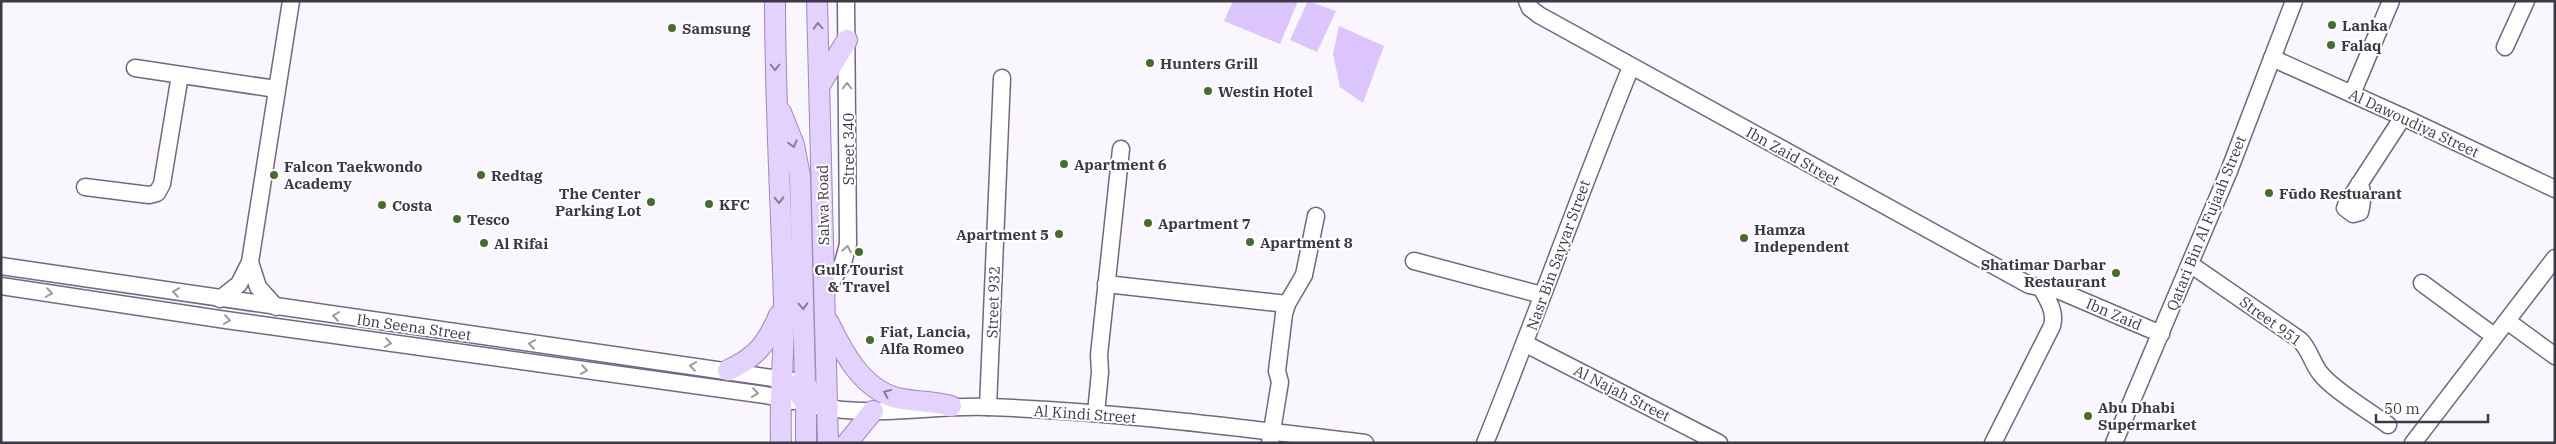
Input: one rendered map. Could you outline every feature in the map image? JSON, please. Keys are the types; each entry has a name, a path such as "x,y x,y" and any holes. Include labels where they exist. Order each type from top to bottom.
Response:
{"main road":[{"path":"775,1 775,99 784,304 780,388 781,443"},
{"name":"Salwa Road","path":"817,1 828,443"},
{"path":"820,85 847,40"},
{"path":"775,99 794,145 800,176 805,382 814,398 828,408"},
{"path":"728,370 752,358 761,349 772,332 784,304"},
{"path":"826,319 849,361 880,391 897,397 951,406"},
{"path":"780,388 793,386 806,403 806,443"},
{"path":"847,443 873,411"}],"street":[{"path":"220,299 239,284 250,262 291,1"},
{"name":"Street 340","path":"825,292 844,263 848,244 846,1"},
{"name":"Ibn Zaid Street","path":"1527,1 1530,8 1539,15 1631,67 2029,285 2042,289"},
{"name":"Qatari Bin Al Fujaah Street","path":"2114,443 2190,264 2294,1"},
{"path":"2352,94 2391,1"},
{"path":"2505,47 2526,1"},
{"name":"Al Dawoudiya Street","path":"2272,58 2555,189"},
{"name":"Nasr Bin Sayyar Street","path":"1486,443 1526,344 1542,295 1598,146 1631,67"},
{"path":"135,68 276,89"},
{"path":"85,187 149,195 157,193 162,184 180,75"},
{"name":"Street 932","path":"988,407 1002,78"},
{"path":"2359,184 2403,117"},
{"path":"1090,413 1088,381 1099,354 1121,149"},
{"path":"1268,436 1270,385 1277,372 1287,304 1304,275 1316,216"},
{"path":"2413,443 2555,258"},
{"path":"1414,261 1542,295"},
{"path":"250,262 258,287 276,307"},
{"name":"Street 951","path":"2190,264 2300,340 2307,347 2317,368 2326,379 2388,425"},
{"name":"Ibn Seena Street","path":"1,266 220,299 728,370 780,388"},
{"path":"2422,283 2494,336"},
{"path":"1106,284 1287,304"},
{"name":"Ibn Seena Street","path":"1,286 780,388 805,382 828,387"},
{"path":"1993,443 2055,318 2042,289"},
{"name":"Ibn Zaid","path":"2042,289 2060,291 2161,334"},
{"path":"2507,321 2555,356"},
{"name":"Al Najah Street","path":"1526,344 1719,443"},
{"name":"Al Kindi Street","path":"806,403 828,408 873,411 916,411 951,406 1090,413 1268,436 1365,443"}],"shaded area":[{"path":"1233,1 1298,1 1280,44 1224,21"},
{"path":"1308,1 1336,11 1317,52 1290,40"},
{"path":"1339,26 1384,46 1363,103 1340,87 1333,54"}],"place":[{"name":"Lanka","path":"2332,25"},
{"name":"Samsung","path":"672,28"},
{"name":"Falaq","path":"2331,45"},
{"name":"Hunters Grill","path":"1150,63"},
{"name":"Westin Hotel","path":"1208,91"},
{"name":"Apartment 6","path":"1064,164"},
{"name":"Falcon Taekwondo Academy","path":"274,175"},
{"name":"Redtag","path":"481,175"},
{"name":"Fūdo Restuarant","path":"2269,193"},
{"name":"The Center Parking Lot","path":"651,202"},
{"name":"KFC","path":"709,204"},
{"name":"Costa","path":"382,205"},
{"name":"Tesco","path":"457,219"},
{"name":"Apartment 7","path":"1148,223"},
{"name":"Apartment 5","path":"1059,234"},
{"name":"Hamza Independent","path":"1744,238"},
{"name":"Apartment 8","path":"1250,242"},
{"name":"Al Rifai","path":"484,243"},
{"name":"Gulf Tourist & Travel","path":"859,252"},
{"name":"Shatimar Darbar Restaurant","path":"2116,273"},
{"name":"Fiat, Lancia, Alfa Romeo","path":"870,340"},
{"name":"Abu Dhabi Supermarket","path":"2088,416"}]}
